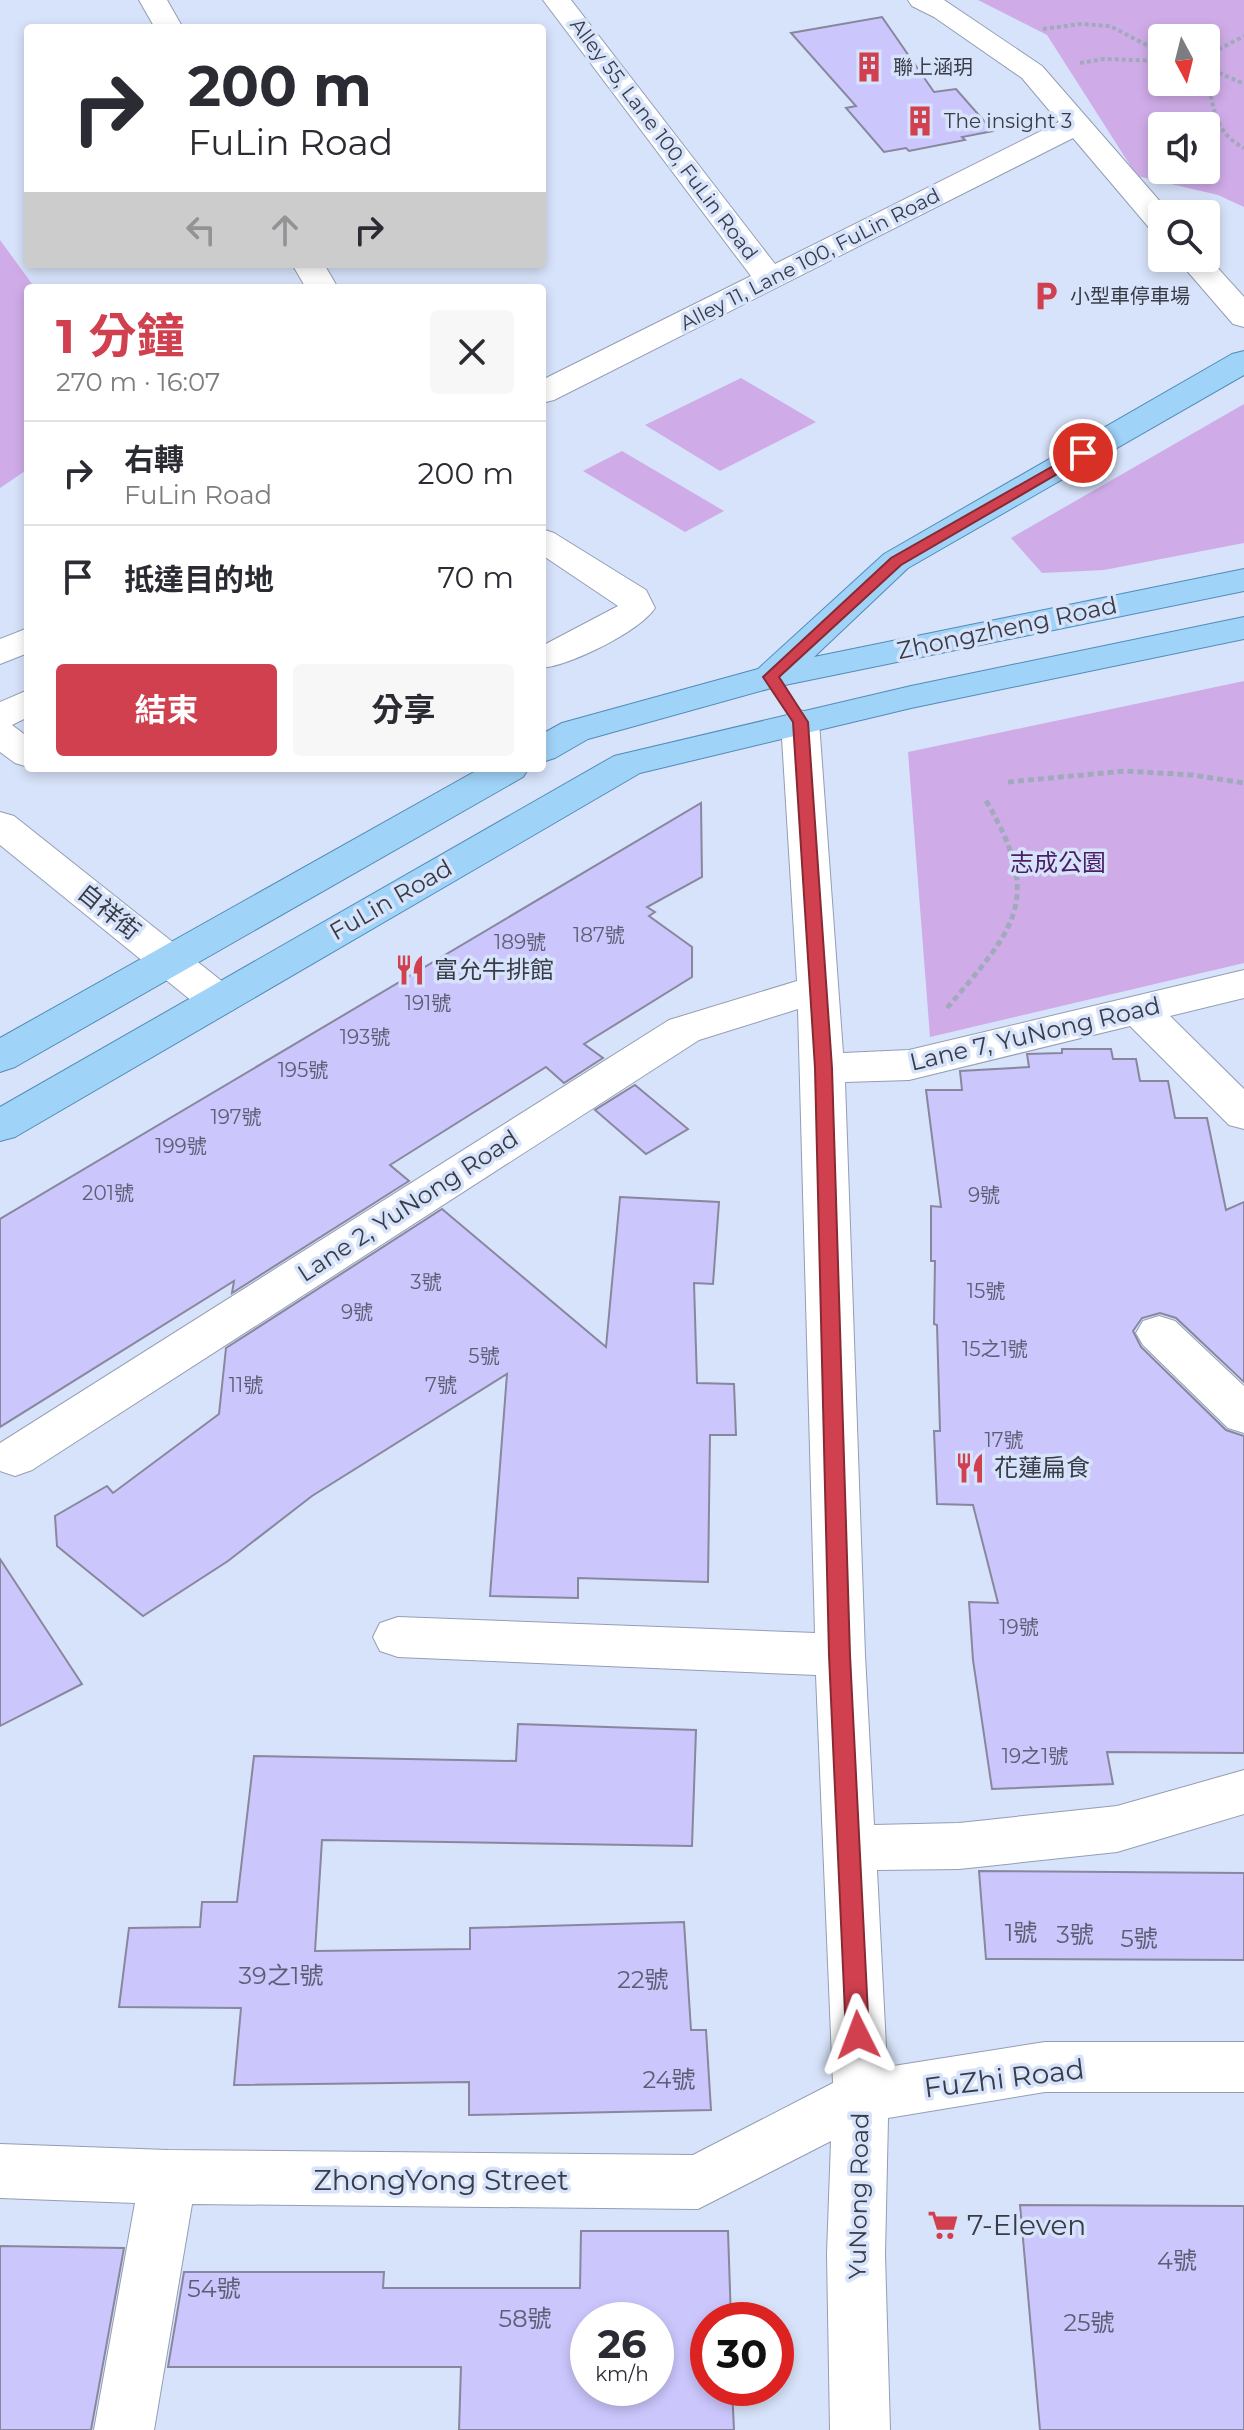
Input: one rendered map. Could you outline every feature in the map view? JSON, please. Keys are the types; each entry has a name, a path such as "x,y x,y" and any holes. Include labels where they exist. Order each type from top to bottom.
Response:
{"main road":[{"path":"546,748 575,731 771,677 896,561 1244,361"},
{"name":"Zhongzheng Road","path":"771,677 1244,580"},
{"name":"Zhongzheng Road","path":"800,722 1244,628"},
{"name":"YuNong Road","path":"771,677 800,722"},
{"name":"FuLin Road","path":"0,1126 627,764 800,722"},
{"path":"0,1057 503,772"}],"street":[{"path":"153,0 167,24"},
{"name":"Alley 55, Lane 100, FuLin Road","path":"557,0 770,279"},
{"path":"922,0 944,11 1032,72 1148,206"},
{"name":"Alley 11, Lane 100, FuLin Road","path":"546,391 1078,124"},
{"path":"1204,272 1244,317"},
{"path":"546,543 633,598 637,608 630,615 546,657"},
{"path":"0,653 24,641"},
{"path":"0,717 24,704"},
{"name":"YuNong Road","path":"800,722 808,802 816,989 823,1068 840,1655 861,2097 856,2254 860,2430"},
{"path":"0,734 24,752"},
{"name":"自祥街","path":"0,825 218,1000"},
{"name":"Lane 7, YuNong Road","path":"823,1068 909,1065 1244,984"},
{"name":"Lane 2, YuNong Road","path":"15,1457 684,1030 816,989"},
{"path":"1138,1009 1244,1114"},
{"path":"1159,1333 1244,1415"},
{"path":"398,1637 840,1655"},
{"path":"848,1848 959,1846 1117,1829 1244,1792"},
{"name":"FuZhi Road","path":"861,2097 1045,2067 1244,2067"},
{"name":"ZhongYong Street","path":"0,2171 168,2177 698,2182 861,2097"},
{"path":"124,2430 168,2177"}],"path":[{"path":"981,36 1104,24 1148,48"},
{"path":"1220,50 1236,37 1244,36"},
{"path":"1032,72 1104,59 1148,61"},
{"path":"1220,73 1244,84"},
{"path":"1210,96 1212,115 1221,134 1244,148"},
{"path":"1008,782 1125,771 1193,775 1244,783"},
{"path":"942,1015 979,970 1014,919 1016,877 1009,838 985,799"}],"green space":[{"path":"978,0 1244,0 1244,207 1218,195 1171,184 1220,184 1220,112 1148,112 1148,179 1137,176 1047,35"},
{"path":"0,240 32,284 24,284 24,472 0,488"},
{"path":"741,378 816,422 720,471 645,425"},
{"path":"1244,404 1244,543 1104,570 1042,573 1011,538"},
{"path":"622,451 724,511 685,532 583,471"},
{"name":"志成公園","path":"1244,681 1244,963 930,1037 908,752"}],"building":[{"path":"882,17 934,92 956,89 993,131 909,151 906,148 884,152 846,108 856,106 791,33"},
{"path":"701,803 702,877 647,907 655,912 649,916 692,947 692,977 584,1044 603,1058 564,1083 546,1067 390,1165 409,1181 232,1293 234,1281 0,1427 0,1219"},
{"path":"1062,1049 1111,1049 1113,1059 1136,1059 1140,1081 1168,1081 1175,1118 1207,1118 1226,1210 1244,1202 1244,1382 1176,1318 1160,1313 1142,1318 1133,1331 1141,1347 1226,1430 1244,1436 1244,1753 1107,1752 1113,1784 992,1789 973,1660 969,1602 998,1603 973,1505 937,1504 934,1431 940,1431 931,1206 941,1207 926,1090 962,1090 960,1071 1029,1067 1027,1054 1062,1053"},
{"path":"635,1085 688,1129 646,1154 595,1110"},
{"path":"620,1197 719,1202 713,1284 694,1283 697,1383 734,1384 736,1435 710,1435 708,1582 578,1578 578,1598 490,1596 507,1374 312,1496 228,1561 143,1616 57,1546 55,1516 107,1486 113,1493 219,1414 226,1348 442,1209 606,1347"},
{"path":"0,1559 82,1684 0,1726"},
{"path":"518,1724 696,1730 692,1846 322,1840 315,1951 470,1949 470,1928 684,1922 691,2030 706,2030 711,2110 469,2115 469,2082 234,2085 241,2008 119,2007 129,1928 200,1927 202,1902 237,1902 254,1756 516,1761"},
{"path":"979,1871 1244,1873 1244,1960 986,1959"},
{"path":"1020,2205 1244,2206 1244,2430 1040,2430"},
{"path":"581,2231 728,2231 730,2302 690,2302 690,2406 733,2406 734,2430 459,2430 461,2367 168,2367 184,2272 384,2272 383,2288 580,2288"},
{"path":"0,2246 124,2248 91,2430 0,2430"}],"place":[{"name":"聯上涵玥","path":"869,67"},
{"name":"The insight 3","path":"920,121"},
{"name":"小型車停車場","path":"1046,296"},
{"name":"富允牛排館","path":"410,970"},
{"name":"花蓮扁食","path":"970,1468"},
{"name":"7-Eleven","path":"943,2225"}],"route":[{"path":"858,2035 840,1655 823,1068 816,989 808,802 800,722 771,677 896,561 1083,453"}]}
